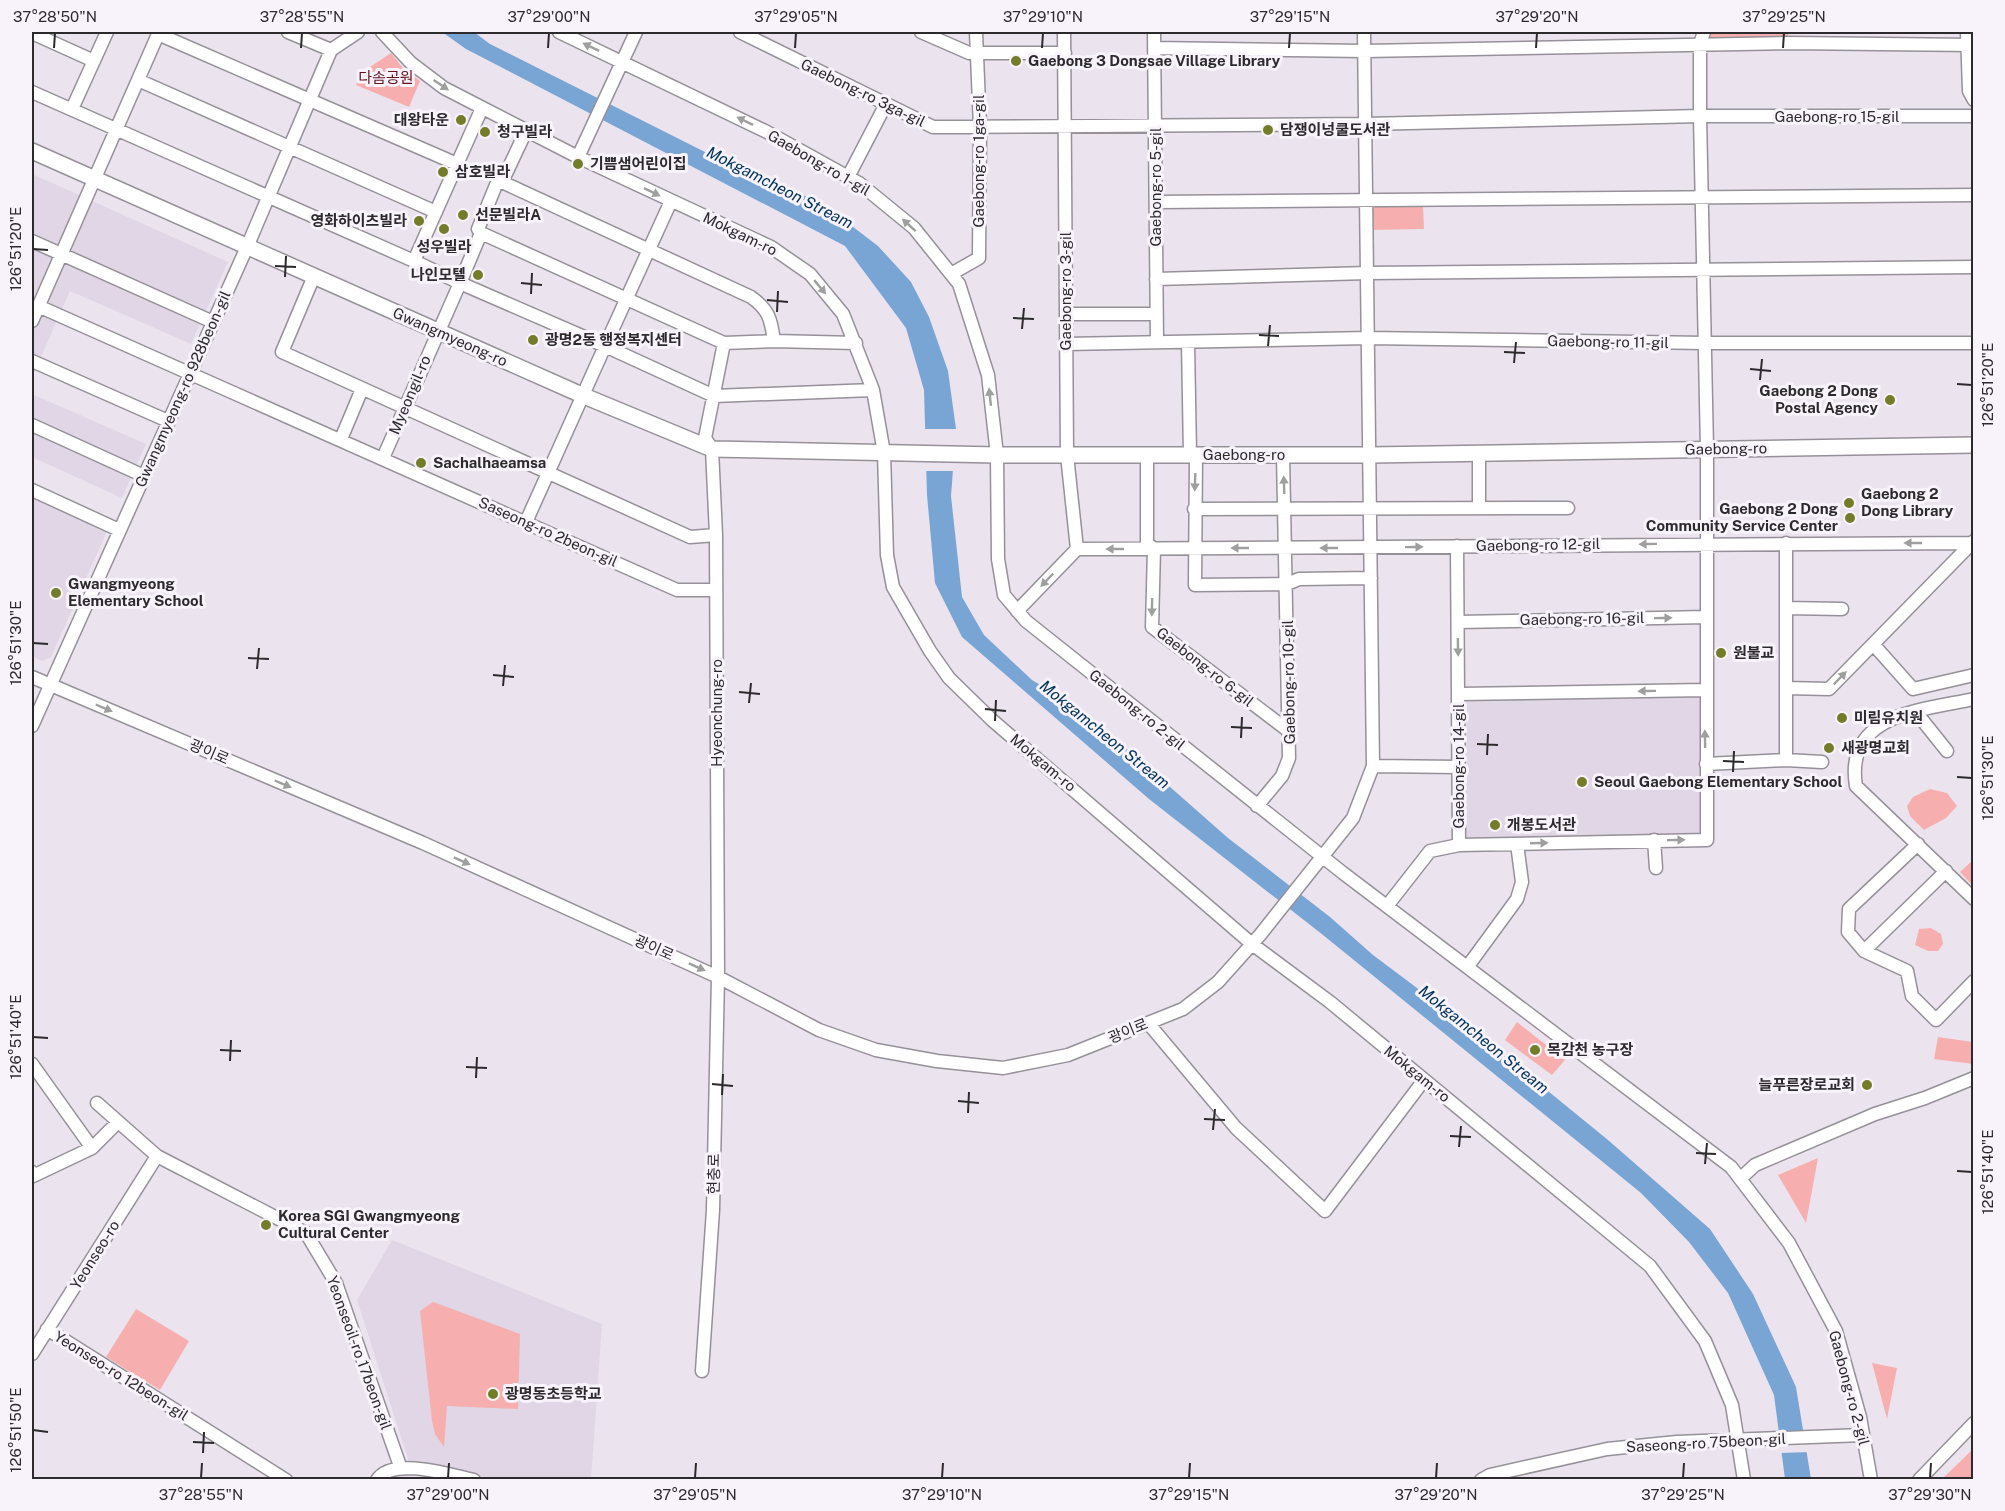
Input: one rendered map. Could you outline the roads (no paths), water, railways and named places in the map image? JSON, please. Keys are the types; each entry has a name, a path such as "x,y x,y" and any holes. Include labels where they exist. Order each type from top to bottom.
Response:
{"main road":[{"name":"Gwangmyeong-ro","path":"32,152 584,396 712,449 889,453"},
{"name":"Gaebong-ro","path":"889,453 1371,455 1974,445"}],"street":[{"path":"72,109 107,32"},
{"path":"288,32 331,50 358,32"},
{"name":"Mokgam-ro","path":"382,32 411,63 444,88 526,131 580,152 671,201 771,248 810,274 843,314 873,390 889,453 887,555 893,587 930,651 949,678 992,720 1650,1266 1705,1341 1744,1440 1744,1479"},
{"name":"Gaebong-ro 1-gil","path":"559,32 620,66 767,132 848,177 914,228 959,284 988,375 994,455"},
{"path":"580,152 636,32"},
{"name":"Gaebong-ro 3ga-gil","path":"740,32 933,127 1065,127"},
{"path":"921,32 969,53 1065,53"},
{"name":"Gaebong-ro 1ga-gil","path":"951,274 979,258 980,127 976,32"},
{"name":"Gaebong-ro 3-gil","path":"1064,32 1067,455"},
{"name":"Gaebong-ro 5-gil","path":"1154,32 1157,342"},
{"path":"1321,859 1353,818 1372,766 1371,455 1364,32"},
{"path":"1704,32 1700,44 1700,116 1707,449 1706,764 1786,760 1822,762"},
{"path":"1967,32 1970,45 1969,91 1974,100"},
{"path":"32,33 94,61"},
{"path":"32,321 158,33 457,164"},
{"path":"1154,48 1365,51 1700,44 1970,45"},
{"name":"Gwangmyeong-ro 928beon-gil","path":"32,726 247,247 331,50"},
{"path":"138,80 436,212"},
{"path":"32,92 714,396 873,390"},
{"path":"848,177 886,104"},
{"path":"414,261 482,108"},
{"path":"1065,127 1366,124 1700,116"},
{"name":"Gaebong-ro 15-gil","path":"1700,116 1974,116"},
{"name":"Myeongil-ro","path":"383,458 481,233 478,229 496,185 502,182 526,131"},
{"path":"502,182 751,297 766,307 771,316 774,340"},
{"path":"1156,202 1974,195"},
{"path":"526,522 671,201"},
{"path":"481,233 724,343 774,340 856,343"},
{"path":"32,242 213,322"},
{"path":"1156,279 1368,273 1703,272 1974,267"},
{"path":"314,276 282,352 690,537 716,535"},
{"name":"Saseong-ro 2beon-gil","path":"38,306 677,590 716,590"},
{"path":"1067,314 1156,314"},
{"name":"Gaebong-ro 11-gil","path":"1066,344 1368,338 1704,344"},
{"name":"Gaebong-ro","path":"1188,342 1193,455"},
{"name":"Hyeonchung-ro","path":"718,977 716,535 712,449 705,438 724,343"},
{"path":"1704,344 1974,343"},
{"path":"32,361 168,421"},
{"path":"340,439 362,389"},
{"path":"32,425 144,476"},
{"path":"1479,453 1479,508"},
{"name":"Gaebong-ro 2-gil","path":"994,455 998,559 1004,595 1035,629 1321,859 1468,966 1731,1167 1741,1178 1789,1243 1836,1331 1863,1435 1871,1479"},
{"path":"1067,455 1077,549"},
{"name":"Gaebong-ro 6-gil","path":"1147,455 1147,543 1154,549 1152,627 1290,732"},
{"path":"1193,455 1195,585 1287,584 1299,579 1371,578"},
{"name":"Gaebong-ro 10-gil","path":"1257,806 1282,777 1289,758 1283,455"},
{"path":"32,490 119,530"},
{"path":"1194,509 1568,508"},
{"path":"1786,688 1829,689 1972,542"},
{"name":"Gaebong-ro 12-gil","path":"1371,547 1972,542"},
{"path":"1786,543 1786,760"},
{"name":"Gaebong-ro 14-gil","path":"1457,546 1459,845 1707,840 1706,764"},
{"path":"1017,611 1077,549 1371,547"},
{"path":"1786,608 1842,609"},
{"name":"Gaebong-ro 16-gil","path":"1458,622 1706,617"},
{"path":"1873,644 1913,689 1974,675"},
{"name":"광이로","path":"32,677 423,843 718,977 819,1030 876,1050 981,1066 1003,1068 1068,1055 1183,1009 1218,982 1256,940 1321,859"},
{"path":"1459,694 1705,690"},
{"path":"1974,699 1914,711 1888,720 1866,734 1854,759 1856,786 1974,899"},
{"path":"1914,711 1947,751"},
{"path":"1372,766 1459,767"},
{"path":"1654,840 1656,868"},
{"path":"1468,966 1517,899 1522,882 1517,844"},
{"path":"1918,844 1849,909 1848,932 1864,951 1907,971 1912,996 1936,1020 1974,981"},
{"path":"1388,906 1430,851 1459,845"},
{"path":"1864,951 1946,871"},
{"name":"현충로","path":"702,1371 713,1210 718,977"},
{"path":"1148,1023 1236,1128 1325,1211 1424,1080"},
{"path":"32,1064 92,1148"},
{"path":"1741,1178 1755,1165 1875,1114 1925,1098 1974,1078"},
{"name":"Yeonseoil-ro 17beon-gil","path":"97,1103 157,1156 306,1233 336,1283 400,1466"},
{"path":"32,1172 33,1176 92,1148 118,1122"},
{"name":"Yeonseo-ro","path":"32,1354 157,1156"},
{"name":"Yeonseo-ro 12beon-gil","path":"47,1329 286,1479"},
{"path":"1919,1479 1974,1423"},
{"name":"Saseong-ro 75beon-gil","path":"1481,1479 1490,1475 1607,1449 1677,1442 1863,1435"},
{"path":"377,1479 381,1474 400,1466 474,1479"}],"water":[{"name":"Mokgamcheon Stream","path":"442,32 474,32 490,44 709,154 766,176 827,207 878,246 911,282 929,317 948,371 956,429 951,496 962,597 984,635 1032,680 1085,712 1228,838 1330,917 1373,955 1473,1030 1608,1140 1710,1229 1753,1294 1796,1387 1811,1479 1785,1479 1774,1395 1728,1293 1689,1242 1641,1193 1323,935 1149,799 962,637 935,583 927,495 924,390 906,328 845,246 466,49"}],"place":[{"name":"Gaebong 3 Dongsae Village Library","path":"1016,61"},
{"name":"대왕타운","path":"461,120"},
{"name":"담쟁이넝쿨도서관","path":"1268,130"},
{"name":"청구빌라","path":"485,132"},
{"name":"기쁨샘어린이집","path":"578,164"},
{"name":"삼호빌라","path":"443,172"},
{"name":"선문빌라A","path":"463,215"},
{"name":"영화하이츠빌라","path":"419,221"},
{"name":"성우빌라","path":"444,229"},
{"name":"나인모텔","path":"478,275"},
{"name":"광명2동 행정복지센터","path":"533,340"},
{"name":"Gaebong 2 Dong Postal Agency","path":"1890,400"},
{"name":"Sachalhaeamsa","path":"421,463"},
{"name":"Gaebong 2 Dong Library","path":"1849,503"},
{"name":"Gaebong 2 Dong Community Service Center","path":"1850,518"},
{"name":"Gwangmyeong Elementary School","path":"56,593"},
{"name":"원불교","path":"1721,653"},
{"name":"미림유치원","path":"1842,718"},
{"name":"새광명교회","path":"1829,748"},
{"name":"Seoul Gaebong Elementary School","path":"1582,782"},
{"name":"개봉도서관","path":"1495,825"},
{"name":"목감천 농구장","path":"1535,1050"},
{"name":"늘푸른장로교회","path":"1867,1085"},
{"name":"Korea SGI Gwangmyeong Cultural Center","path":"266,1225"},
{"name":"광명동초등학교","path":"493,1394"}],"park label":[{"name":"다솜공원","path":"386,78"}]}
